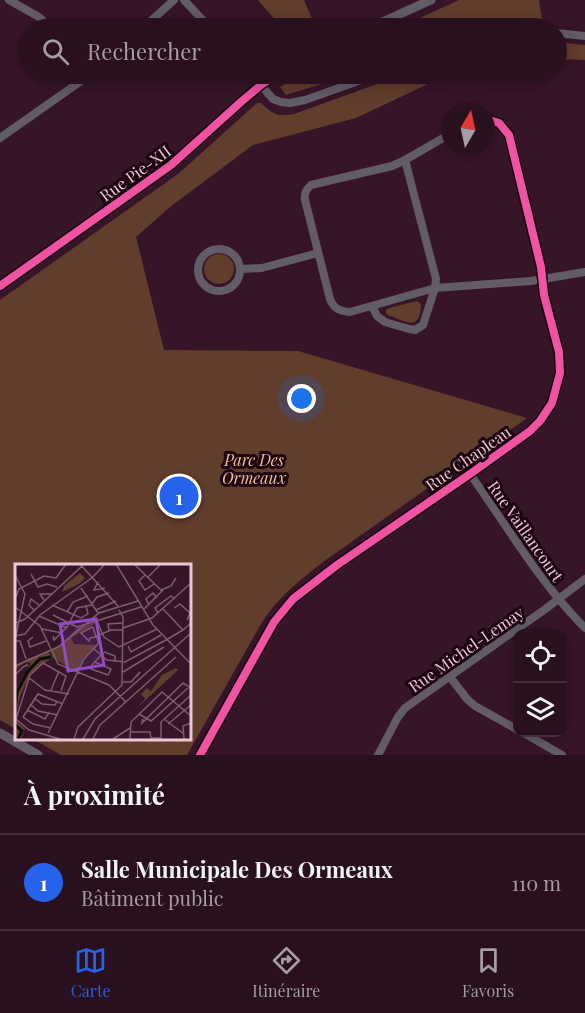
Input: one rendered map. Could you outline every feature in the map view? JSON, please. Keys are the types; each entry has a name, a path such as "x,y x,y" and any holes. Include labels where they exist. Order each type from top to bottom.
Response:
{"street":[{"path":"9,0 38,18"},
{"path":"154,18 174,0"},
{"path":"184,0 201,18"},
{"path":"391,18 431,0"},
{"path":"567,34 585,36"},
{"path":"1,134 76,84"},
{"path":"261,85 273,99 290,103 350,84"},
{"name":"Rue Pie-XII","path":"0,286 171,165 261,85"},
{"name":"Rue Chapleau","path":"200,755 274,622 293,599 337,565 530,430 540,421 552,403 558,383 559,352 544,295 541,267 509,135 499,123 495,122"},
{"path":"441,139 386,168 311,185 306,189 305,200 334,307 350,312 435,288 543,280 585,272"},
{"path":"372,306 380,319 415,330 423,325 435,288 436,279 405,160"},
{"path":"214,249 232,253 239,261 241,269 237,282 231,288 219,291 208,288 198,273 198,267 204,256 214,249"},
{"path":"241,269 262,268 318,253"},
{"name":"Rue Vaillancourt","path":"470,474 557,599 585,628"},
{"name":"Rue Michel-Lemay","path":"378,755 405,708 585,579"},
{"path":"450,677 475,706 513,727"},
{"path":"0,733 38,755"},
{"path":"531,737 562,755"}],"green space":[{"path":"258,0 304,0 312,18 273,18"},
{"path":"459,0 539,0 542,18 420,18"},
{"path":"567,43 585,45 585,60 567,59"},
{"path":"285,84 322,84 286,95 280,87"},
{"name":"Parc Des Ormeaux","path":"377,84 428,84 356,118 253,145 170,207 136,237 164,350 298,351 527,418 323,562 297,583 261,624 187,755 61,755 35,740 190,740 190,564 15,564 15,728 0,720 0,300 178,174 257,103 261,103 276,114 294,114"},
{"path":"219,254 229,259 234,269 229,279 219,284 209,279 204,269 209,259"},
{"path":"417,301 421,304 418,319 415,322 407,322 386,313 389,308"}],"cycle path":[{"path":"0,286 171,165 263,84"},
{"path":"200,755 274,622 293,599 337,565 530,431 552,403 560,373 559,352 544,295 541,267 509,135 499,123 495,122"}],"place":[{"name":"Salle Municipale Des Ormeaux","path":"179,496"}]}
